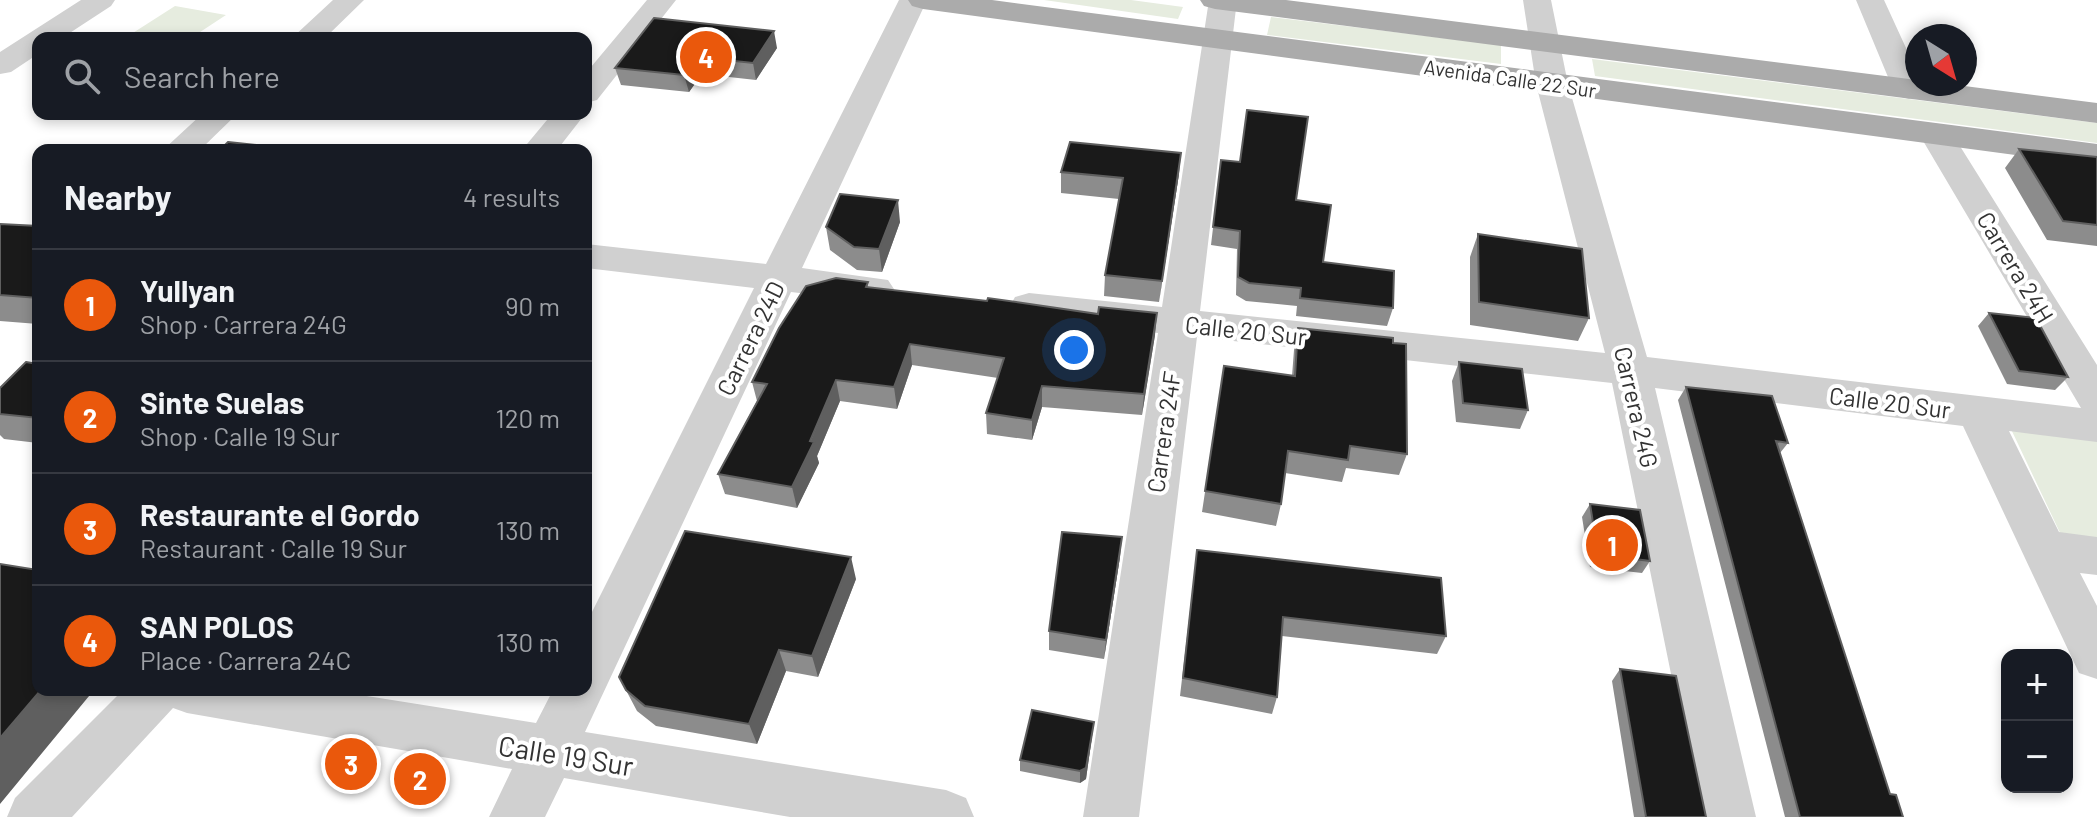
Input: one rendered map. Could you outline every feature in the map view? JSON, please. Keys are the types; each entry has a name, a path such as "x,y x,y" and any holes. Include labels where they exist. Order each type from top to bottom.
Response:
{"main road":[{"name":"Avenida Calle 22 Sur","path":"923,0 2097,155"},
{"name":"Avenida Calle 22 Sur","path":"1215,0 1905,88"},
{"name":"Avenida Calle 22 Sur","path":"1964,96 2097,113"}],"street":[{"path":"51,32 101,0"},
{"path":"314,32 350,0"},
{"path":"592,86 662,0"},
{"name":"Carrera 24D","path":"592,664 913,0"},
{"name":"Carrera 24F","path":"1111,817 1223,0"},
{"name":"Carrera 24G","path":"1537,0 1542,42 1552,84 1630,370 1728,817"},
{"path":"1870,0 1905,80"},
{"path":"0,65 32,44"},
{"path":"187,144 214,120"},
{"path":"544,144 564,120"},
{"name":"Carrera 24H","path":"1936,134 2097,400"},
{"path":"592,257 904,292"},
{"name":"Calle 20 Sur","path":"997,303 1630,370 2097,426"},
{"path":"1978,412 2097,657"},
{"path":"2044,549 2097,556"},
{"path":"35,817 151,696"},
{"name":"Calle 19 Sur","path":"222,696 946,817"},
{"path":"517,817 576,696"}],"shaded area":[{"path":"1044,0 1131,0 1183,7 1178,19"},
{"path":"175,6 226,15 200,32 134,32"},
{"path":"1271,17 1501,45 1501,64 1267,35"},
{"path":"1592,59 2097,123 2097,143 1595,76"},
{"path":"2010,427 2097,438 2097,542 2062,537"}],"building":[{"path":"654,18 774,31 753,63 698,57 684,75 615,68"},
{"path":"1247,110 1308,117 1296,200 1331,205 1323,262 1394,271 1393,308 1300,298 1301,288 1249,283 1238,277 1240,231 1213,227 1221,160 1240,162"},
{"path":"1070,142 1181,153 1162,281 1105,275 1123,178 1061,172"},
{"path":"2019,149 2097,157 2097,225 2063,221"},
{"path":"840,194 898,200 879,249 854,247 826,227"},
{"path":"0,224 32,226 32,298 0,295"},
{"path":"1478,234 1582,249 1589,318 1479,302"},
{"path":"836,278 868,282 866,287 987,301 988,298 1098,314 1099,307 1157,313 1144,394 1042,386 1032,420 986,413 1004,358 910,344 894,387 836,380 810,441 814,442 792,487 718,474 767,384 752,382 779,328 806,286"},
{"path":"1989,313 2036,318 2068,377 2019,371"},
{"path":"1298,328 1393,338 1393,343 1406,344 1407,454 1350,446 1348,460 1288,451 1281,504 1205,491 1224,366 1295,376"},
{"path":"26,362 32,363 32,417 0,414 0,388"},
{"path":"1459,362 1522,369 1528,410 1463,403"},
{"path":"1686,387 1772,396 1788,443 1776,441 1890,794 1896,795 1903,817 1800,817"},
{"path":"1590,504 1640,510 1650,561 1598,554"},
{"path":"685,531 851,557 812,656 779,650 749,724 645,706 626,690 619,677"},
{"path":"1062,532 1122,537 1106,640 1049,631"},
{"path":"1197,550 1441,578 1446,636 1283,617 1277,697 1183,678"},
{"path":"0,564 32,569 32,696 36,696 0,738"},
{"path":"1620,669 1676,676 1706,817 1646,817"},
{"path":"1032,710 1094,722 1086,768 1080,771 1020,760"}],"place":[{"name":"SAN POLOS","path":"706,57"},
{"name":"Yullyan","path":"1612,545"},
{"name":"Restaurante el Gordo","path":"351,764"},
{"name":"Sinte Suelas","path":"420,779"}]}
